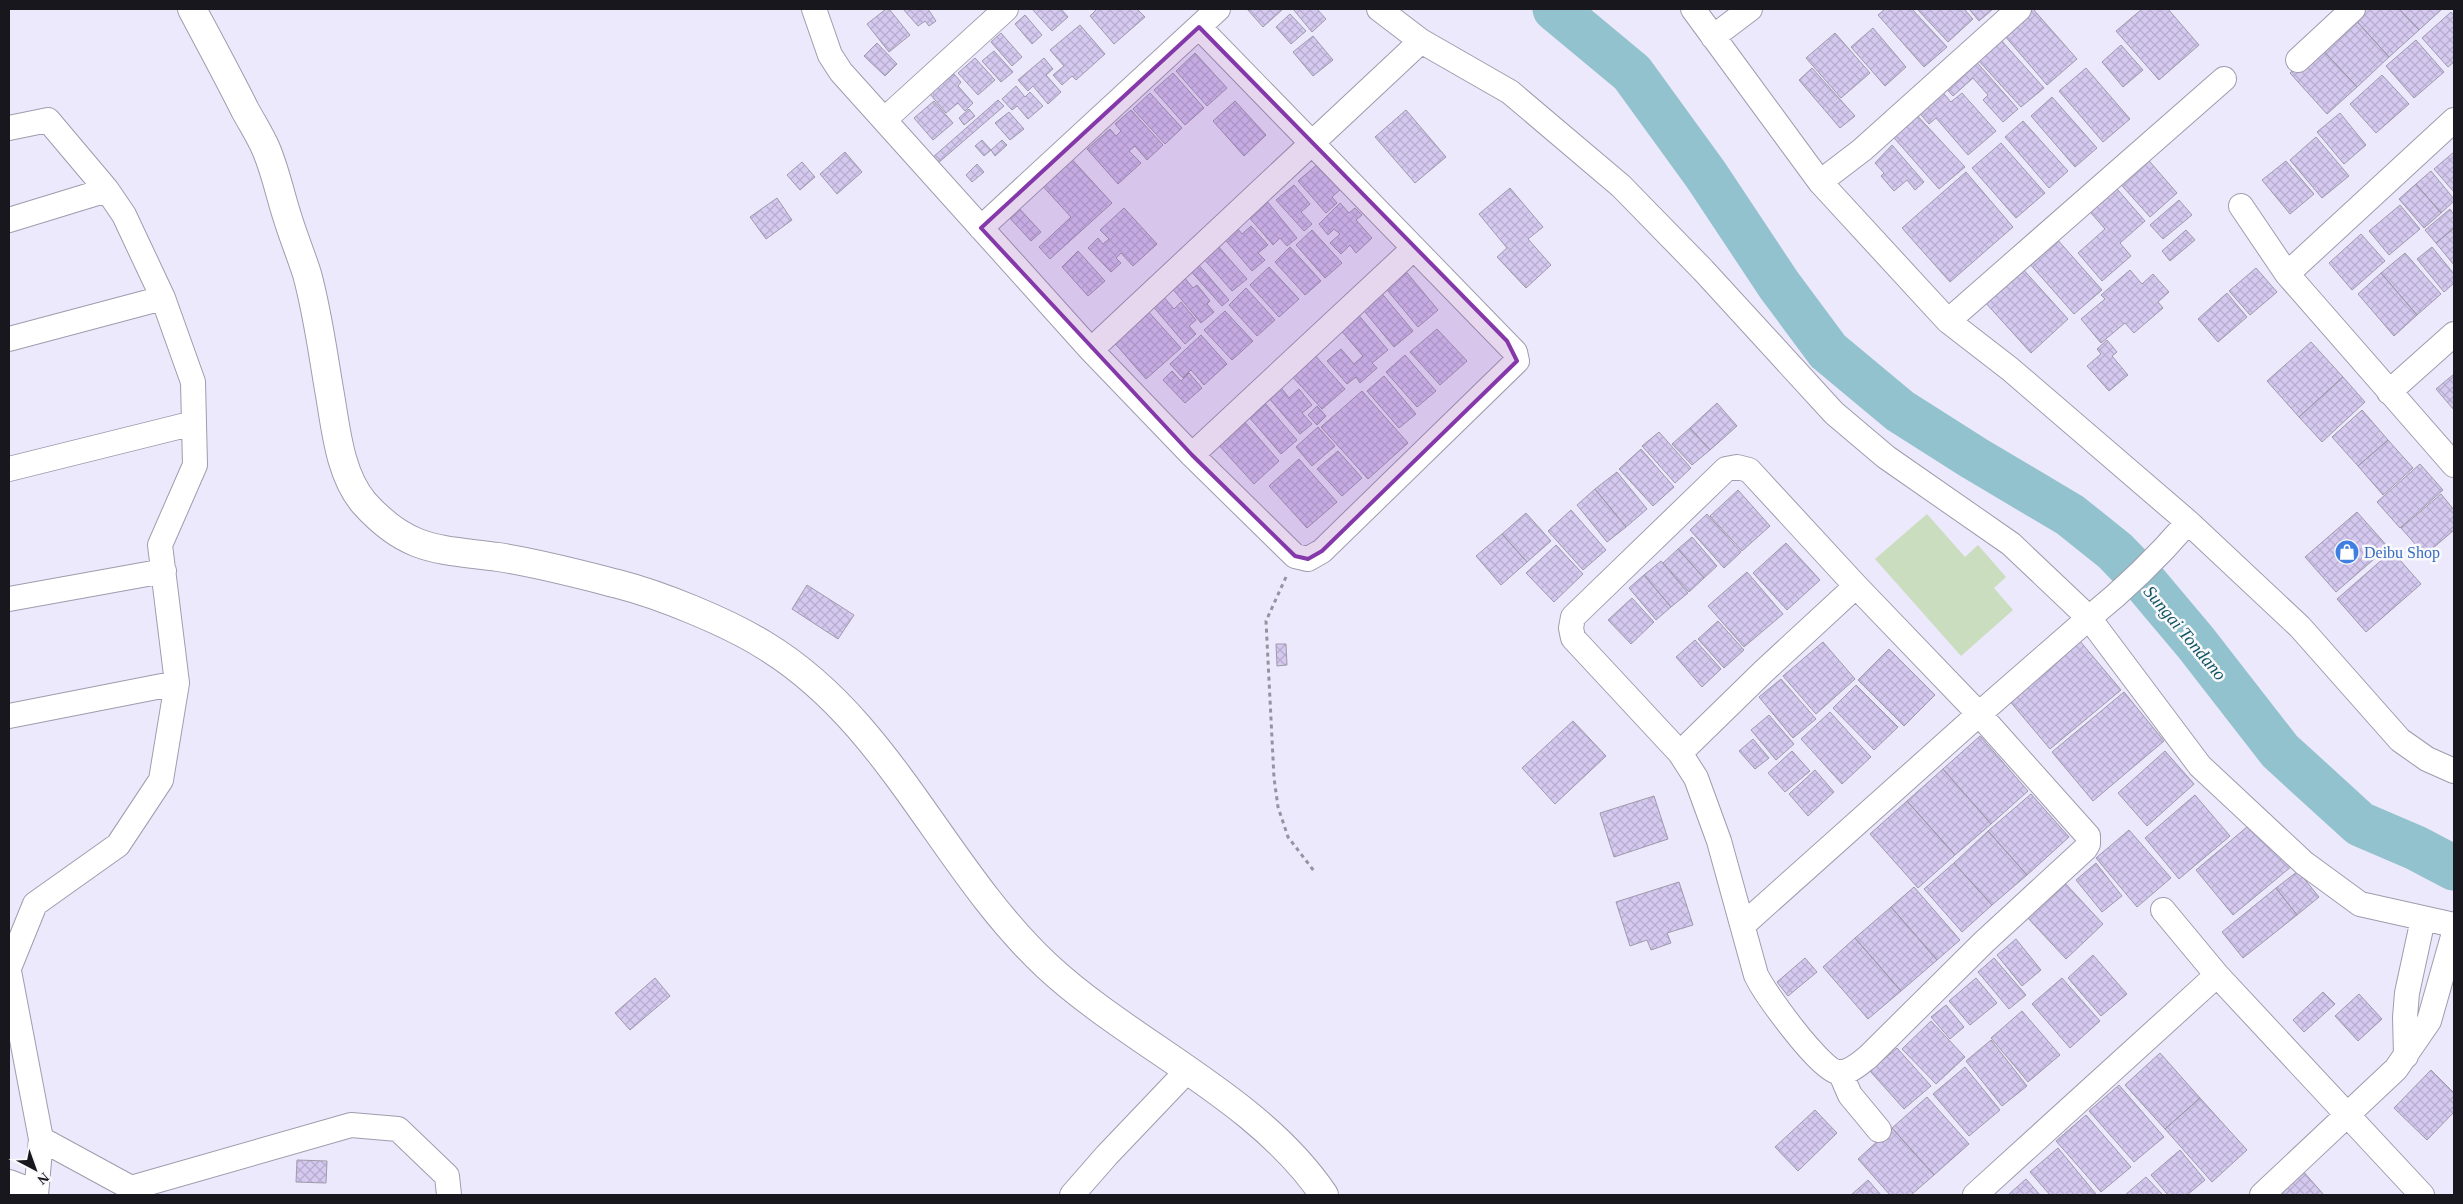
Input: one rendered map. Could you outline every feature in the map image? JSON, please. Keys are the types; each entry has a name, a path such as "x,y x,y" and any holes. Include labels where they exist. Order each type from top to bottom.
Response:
{"main road":[{"path":"192,9 266,149 307,275 336,430 347,472 359,498 382,521 414,543 454,553 500,558 623,585 676,604 764,645 829,693 891,764 959,862 1012,930 1048,967 1082,995 1188,1070 1262,1127 1307,1170 1324,1195"}],"street":[{"path":"814,9 830,55 836,64 981,228 1091,350 1192,455 1295,556 1308,559 1322,551 1517,361 1515,352 1506,341 1199,27"},
{"path":"884,120 1006,9"},
{"path":"981,228 1218,9"},
{"path":"1379,9 1421,41 1510,92 1622,186 1703,270 1834,413 1886,457 2011,544 2089,618 2200,766 2304,863 2360,904 2454,925"},
{"path":"1693,9 1820,182 1948,321 2010,370 2188,522 2300,627 2400,740 2427,759 2454,771"},
{"path":"1713,37 1750,9"},
{"path":"1820,182 1862,150 2019,9"},
{"path":"2298,60 2353,9"},
{"path":"1091,350 1421,41"},
{"path":"1948,321 2224,79"},
{"path":"9,128 48,120 107,190 124,215 163,298 193,382 195,465 160,545 176,683 161,780 118,845 35,904 9,970 41,1139 35,1194 9,1182"},
{"path":"2287,274 2454,120"},
{"path":"9,220 107,190"},
{"path":"2241,206 2287,274 2454,465"},
{"path":"1192,455 1414,248"},
{"path":"9,339 163,298"},
{"path":"2389,392 2454,334"},
{"path":"9,469 194,423"},
{"path":"1737,467 1749,470 1856,586 1979,714 2088,836 2088,844 1868,1057 1852,1069 1840,1072 1828,1067 1802,1040 1763,990 1756,975 1719,841 1696,778 1680,753 1573,638 1570,628 1572,617 1726,469 1737,467"},
{"path":"1743,925 1979,714 2111,600 2166,548 2188,522"},
{"path":"9,598 164,571"},
{"path":"1680,753 1763,672 1856,586"},
{"path":"9,716 176,683"},
{"path":"2163,910 2216,975 2422,1195"},
{"path":"2406,1056 2405,1017 2407,993 2423,919"},
{"path":"2262,1195 2396,1069 2406,1056 2429,1021 2454,934"},
{"path":"1975,1195 2216,975"},
{"path":"1072,1195 1106,1155 1188,1070"},
{"path":"1840,1072 1850,1095 1879,1130"},
{"path":"41,1139 131,1188 351,1126 398,1130 447,1176 449,1195"}],"path":[{"path":"1295,556 1266,621 1271,745 1278,807 1288,837 1314,871"}],"highlighted area":[{"path":"1199,27 1507,341 1517,361 1322,551 1308,559 1295,556 1192,455 981,228"}],"green space":[{"path":"1927,514 1965,557 1978,545 2006,577 1994,588 2013,610 1961,656 1875,559"}],"building":[{"path":"886,9 889,9 910,35 889,52 867,24"},
{"path":"903,9 928,9 936,21 929,26 925,21 918,26"},
{"path":"1032,9 1061,9 1068,17 1052,31"},
{"path":"1097,9 1137,9 1145,17 1114,44 1090,16"},
{"path":"1247,9 1283,9 1263,27"},
{"path":"1293,9 1317,9 1326,19 1312,32"},
{"path":"1885,9 1912,9 1947,47 1924,67 1878,15"},
{"path":"1917,9 1964,9 1973,19 1948,42"},
{"path":"1969,9 1993,9 1979,21"},
{"path":"2033,9 2077,59 2047,85 2004,35"},
{"path":"2142,9 2168,9 2199,45 2159,80 2116,31"},
{"path":"2359,9 2399,9 2419,30 2389,57 2352,16"},
{"path":"2399,9 2442,9 2419,30"},
{"path":"2451,12 2454,16 2454,62 2448,67 2422,38"},
{"path":"1290,14 1306,31 1291,44 1276,27"},
{"path":"1025,15 1042,35 1032,44 1015,24"},
{"path":"2352,16 2389,57 2357,87 2319,46"},
{"path":"1080,25 1105,54 1076,80 1072,76 1062,85 1053,75 1064,66 1050,50"},
{"path":"1873,28 1906,67 1885,86 1851,47"},
{"path":"1001,33 1022,57 1012,66 991,42"},
{"path":"1835,33 1870,73 1841,98 1806,58"},
{"path":"1313,36 1333,60 1313,76 1293,52"},
{"path":"2000,39 2044,88 2021,107 1977,59"},
{"path":"2416,40 2444,72 2414,98 2386,66"},
{"path":"877,43 897,64 885,76 864,56"},
{"path":"2121,45 2143,70 2123,87 2102,62"},
{"path":"2319,46 2357,87 2327,114 2290,73"},
{"path":"994,51 1013,72 1001,82 982,61"},
{"path":"1195,53 1227,88 1207,106 1176,71"},
{"path":"975,58 995,80 978,95 958,73"},
{"path":"1044,58 1053,69 1046,75 1061,92 1048,104 1033,86 1028,91 1018,80"},
{"path":"1973,58 2018,109 2003,122 1983,100 1988,95 1973,78 1953,96 1941,83"},
{"path":"1812,68 1855,116 1840,128 1799,80"},
{"path":"2086,68 2130,119 2103,142 2059,91"},
{"path":"1173,73 1204,108 1185,125 1154,90"},
{"path":"954,74 961,82 958,86 973,103 965,111 958,103 946,113 930,94"},
{"path":"2382,75 2409,104 2376,133 2350,104"},
{"path":"1016,86 1025,97 1030,92 1043,106 1028,119 1017,106 1012,110 1002,99"},
{"path":"1939,88 1951,102 1962,93 1996,131 1968,155 1936,118 1929,124 1915,108"},
{"path":"1150,93 1182,128 1165,144 1133,109"},
{"path":"2052,97 2097,148 2075,167 2031,116"},
{"path":"998,100 1004,106 937,164 932,158"},
{"path":"934,101 953,123 933,140 914,118"},
{"path":"1235,101 1266,135 1244,156 1213,121"},
{"path":"969,109 975,116 964,125 959,118"},
{"path":"1131,110 1163,145 1147,160 1135,146 1129,151 1141,163 1118,184 1087,149 1110,129 1116,136 1121,131 1115,124"},
{"path":"1406,110 1446,157 1415,183 1375,137"},
{"path":"1913,111 1965,167 1939,189 1888,131"},
{"path":"1009,112 1024,129 1010,140 995,123"},
{"path":"2340,113 2366,145 2344,164 2317,132"},
{"path":"2023,121 2068,171 2049,188 2005,137"},
{"path":"2316,137 2349,176 2322,198 2290,160"},
{"path":"982,140 991,150 984,156 975,146"},
{"path":"1002,140 1007,145 995,156 991,150"},
{"path":"2001,143 2045,193 2016,218 1972,168"},
{"path":"1892,145 1924,182 1915,190 1907,180 1894,191 1881,176 1884,173 1875,163"},
{"path":"845,152 862,172 837,194 820,174"},
{"path":"2454,152 2454,192 2434,169"},
{"path":"1067,154 1112,203 1050,259 1039,247 1071,217 1038,181"},
{"path":"2144,155 2177,193 2150,217 2116,179"},
{"path":"2286,161 2314,194 2290,214 2262,180"},
{"path":"802,162 815,177 800,190 787,175"},
{"path":"1320,162 1342,188 1332,197 1337,203 1326,213 1298,181"},
{"path":"977,164 984,172 972,182 966,175"},
{"path":"2431,171 2454,199 2441,213 2416,184"},
{"path":"1966,172 2013,227 1950,282 1902,228"},
{"path":"2111,182 2145,221 2120,243 2131,256 2102,281 2078,253 2105,229 2085,206"},
{"path":"2416,184 2441,213 2424,228 2399,199"},
{"path":"1294,185 1310,204 1301,212 1312,224 1304,231 1276,200"},
{"path":"1510,188 1543,227 1528,239 1551,265 1526,288 1497,257 1507,248 1479,214"},
{"path":"777,198 792,220 766,239 750,217"},
{"path":"1266,200 1297,238 1287,246 1280,238 1273,245 1248,216"},
{"path":"2179,200 2192,215 2163,239 2150,225"},
{"path":"1340,203 1349,213 1355,208 1362,215 1356,220 1372,238 1356,253 1350,245 1341,254 1330,243 1340,234 1334,229 1328,235 1319,224"},
{"path":"1016,205 1041,232 1031,241 1006,214"},
{"path":"2400,205 2420,229 2389,255 2369,231"},
{"path":"1124,208 1157,244 1133,266 1121,253 1116,258 1121,263 1111,272 1088,248 1098,238 1103,244 1109,239 1100,230"},
{"path":"2450,209 2454,215 2454,228 2436,243 2425,230"},
{"path":"1235,225 1242,234 1251,226 1268,245 1258,253 1265,260 1252,271 1222,236"},
{"path":"2454,228 2454,265 2436,243"},
{"path":"1312,230 1342,263 1325,278 1296,245"},
{"path":"2186,230 2195,240 2170,261 2162,251"},
{"path":"2361,234 2385,261 2352,290 2329,263"},
{"path":"2056,238 2102,290 2074,314 2028,262"},
{"path":"1217,245 1247,279 1232,291 1203,258"},
{"path":"1290,247 1321,281 1305,295 1275,262"},
{"path":"2432,247 2454,274 2454,283 2444,292 2417,259"},
{"path":"1078,251 1105,281 1088,296 1062,267"},
{"path":"2405,253 2441,294 2417,315 2381,273"},
{"path":"1197,263 1229,300 1222,306 1189,269"},
{"path":"1269,267 1299,299 1279,317 1250,285"},
{"path":"2021,267 2068,319 2031,353 1984,301"},
{"path":"1403,268 1438,310 1418,327 1383,285"},
{"path":"2256,268 2277,292 2250,315 2229,291"},
{"path":"2130,270 2142,284 2153,274 2169,292 2158,302 2163,308 2134,333 2125,323 2101,343 2081,319 2105,299 2101,295"},
{"path":"2381,273 2417,315 2394,336 2358,294"},
{"path":"1183,276 1193,288 1197,285 1210,301 1207,304 1214,312 1201,323 1171,287"},
{"path":"1246,288 1275,320 1257,336 1229,305"},
{"path":"1379,290 1413,331 1394,347 1360,306"},
{"path":"2227,293 2247,317 2218,342 2198,319"},
{"path":"1162,295 1174,309 1181,302 1196,320 1189,326 1196,334 1185,344 1151,304"},
{"path":"1146,309 1181,348 1146,379 1112,340"},
{"path":"1225,311 1253,341 1232,360 1204,330"},
{"path":"1356,312 1388,350 1372,363 1377,368 1360,383 1356,377 1347,384 1327,361 1341,349 1354,364 1363,356 1338,327"},
{"path":"1437,329 1467,361 1440,385 1410,352"},
{"path":"1201,335 1227,364 1204,385 1191,370 1183,378 1170,364"},
{"path":"2107,340 2117,352 2112,356 2128,375 2109,391 2087,366 2101,354 2097,349"},
{"path":"2311,342 2343,377 2299,417 2267,381"},
{"path":"1313,353 1345,389 1322,409 1290,374"},
{"path":"1405,355 1436,391 1417,407 1386,372"},
{"path":"1172,371 1181,381 1189,373 1202,388 1185,403 1163,380"},
{"path":"2454,374 2454,410 2436,389"},
{"path":"1384,376 1416,414 1399,428 1367,391"},
{"path":"2343,377 2365,402 2322,442 2299,417"},
{"path":"1279,385 1289,398 1299,389 1312,405 1302,413 1312,424 1300,434 1267,396"},
{"path":"1362,391 1408,443 1368,479 1321,427"},
{"path":"1264,402 1297,440 1281,454 1248,416"},
{"path":"1717,403 1737,426 1710,450 1690,428"},
{"path":"1317,406 1326,416 1317,425 1308,415"},
{"path":"2362,410 2388,440 2358,466 2332,437"},
{"path":"1243,420 1279,461 1254,484 1216,442"},
{"path":"1318,427 1335,446 1312,466 1296,447"},
{"path":"1690,428 1710,450 1692,465 1672,444"},
{"path":"1659,432 1691,468 1675,483 1642,446"},
{"path":"2388,440 2413,468 2383,495 2358,466"},
{"path":"1641,449 1674,487 1653,506 1619,469"},
{"path":"1338,451 1362,478 1342,496 1317,469"},
{"path":"1299,459 1337,502 1307,528 1269,486"},
{"path":"2420,464 2443,490 2400,528 2377,502"},
{"path":"1617,472 1647,509 1626,527 1595,489"},
{"path":"1595,489 1626,527 1607,542 1577,505"},
{"path":"1738,490 1770,526 1742,551 1710,516"},
{"path":"2441,494 2454,510 2454,530 2425,555 2401,528"},
{"path":"1571,510 1606,550 1583,570 1548,531"},
{"name":"Deibu Shop","path":"2357,512 2388,547 2336,592 2305,557"},
{"path":"1526,513 1551,541 1527,562 1502,534"},
{"path":"1707,514 1741,552 1724,568 1690,530"},
{"path":"1502,534 1527,562 1501,585 1476,556"},
{"path":"1692,537 1717,566 1704,578 1678,549"},
{"path":"1786,543 1820,580 1787,610 1753,573"},
{"path":"1556,545 1583,574 1554,602 1526,573"},
{"path":"1678,549 1704,578 1689,592 1663,563"},
{"path":"2392,551 2421,584 2366,632 2337,599"},
{"path":"1661,561 1688,593 1671,607 1644,575"},
{"path":"1747,572 1783,614 1744,647 1708,606"},
{"path":"1644,575 1671,607 1656,620 1629,588"},
{"path":"807,585 854,615 838,639 792,609"},
{"path":"1632,598 1654,622 1631,644 1608,620"},
{"path":"1718,621 1744,650 1724,668 1698,639"},
{"path":"1695,640 1721,669 1702,687 1676,657"},
{"path":"2079,640 2121,690 2050,749 2008,699"},
{"path":"1823,642 1855,679 1816,714 1783,676"},
{"path":"1276,644 1286,644 1287,665 1277,666"},
{"path":"1889,649 1935,695 1904,726 1858,680"},
{"path":"1781,679 1816,719 1793,738 1759,697"},
{"path":"1856,685 1898,727 1874,750 1833,708"},
{"path":"2124,692 2164,741 2093,801 2052,752"},
{"path":"1830,712 1871,757 1842,784 1801,739"},
{"path":"1769,715 1794,744 1776,760 1751,730"},
{"path":"1573,721 1606,756 1555,804 1522,768"},
{"path":"1980,736 2028,791 1991,824 1943,769"},
{"path":"1753,739 1769,758 1755,769 1739,751"},
{"path":"1792,751 1810,771 1785,792 1768,773"},
{"path":"2165,751 2194,784 2147,826 2118,793"},
{"path":"1943,769 1991,824 1955,855 1907,801"},
{"path":"1815,770 1834,792 1808,816 1789,794"},
{"path":"2031,794 2069,837 2027,875 1988,831"},
{"path":"2195,795 2230,836 2179,879 2145,838"},
{"path":"1654,796 1668,839 1614,857 1600,813"},
{"path":"1907,801 1955,855 1918,888 1870,834"},
{"path":"2254,821 2292,866 2233,915 2196,870"},
{"path":"2129,830 2171,878 2137,907 2096,858"},
{"path":"1988,831 2027,875 1992,905 1954,863"},
{"path":"1954,863 1992,905 1962,932 1924,889"},
{"path":"2096,863 2122,896 2102,912 2076,880"},
{"path":"2298,871 2319,897 2297,915 2276,888"},
{"path":"2063,881 2103,924 2066,959 2026,916"},
{"path":"1679,882 1693,925 1667,933 1671,943 1651,950 1647,940 1630,946 1616,902"},
{"path":"1914,887 1960,940 1937,960 1891,907"},
{"path":"2276,888 2297,915 2243,958 2222,932"},
{"path":"1891,907 1937,960 1901,991 1855,938"},
{"path":"1855,938 1901,991 1868,1019 1823,967"},
{"path":"2016,939 2041,970 2022,986 1997,955"},
{"path":"2093,955 2127,994 2101,1016 2068,978"},
{"path":"1805,958 1817,972 1788,996 1777,982"},
{"path":"1994,958 2026,995 2009,1009 1978,972"},
{"path":"655,978 670,996 630,1030 615,1013"},
{"path":"1976,978 1997,1003 1970,1025 1949,1001"},
{"path":"2062,978 2100,1021 2070,1048 2032,1004"},
{"path":"2323,992 2335,1004 2304,1032 2293,1020"},
{"path":"2359,994 2382,1019 2358,1041 2335,1016"},
{"path":"1946,1005 1964,1027 1950,1039 1931,1017"},
{"path":"2022,1011 2060,1055 2028,1082 1991,1038"},
{"path":"1931,1021 1965,1057 1936,1084 1902,1049"},
{"path":"1991,1040 2027,1086 2002,1106 1966,1061"},
{"path":"1897,1048 1931,1086 1904,1109 1870,1071"},
{"path":"2160,1053 2200,1098 2165,1129 2125,1085"},
{"path":"1965,1067 2000,1110 1969,1136 1933,1094"},
{"path":"2431,1070 2454,1093 2454,1112 2427,1140 2394,1108"},
{"path":"2119,1085 2164,1137 2134,1162 2089,1111"},
{"path":"1927,1097 1969,1144 1934,1175 1892,1128"},
{"path":"2200,1098 2247,1150 2212,1182 2165,1129"},
{"path":"1815,1110 1837,1133 1798,1171 1775,1147"},
{"path":"2086,1115 2131,1167 2101,1192 2056,1141"},
{"path":"1892,1128 1934,1175 1911,1195 1890,1195 1858,1159"},
{"path":"2058,1148 2095,1195 2050,1195 2030,1172"},
{"path":"2180,1150 2205,1180 2187,1195 2168,1195 2151,1175"},
{"path":"297,1160 327,1161 326,1183 296,1182"},
{"path":"2302,1170 2324,1195 2272,1195"},
{"path":"2146,1177 2163,1195 2125,1195"},
{"path":"2026,1179 2040,1195 2008,1195"},
{"path":"1868,1180 1881,1195 1851,1195"}],"waterway":[{"name":"Sungai Tondano","path":"1555,9 1632,73 1706,175 1779,285 1828,351 1900,411 2070,515 2115,551 2143,580 2196,643 2280,751 2360,824 2416,848 2454,868"}],"place":[{"name":"Deibu Shop","path":"2347,552"}]}
